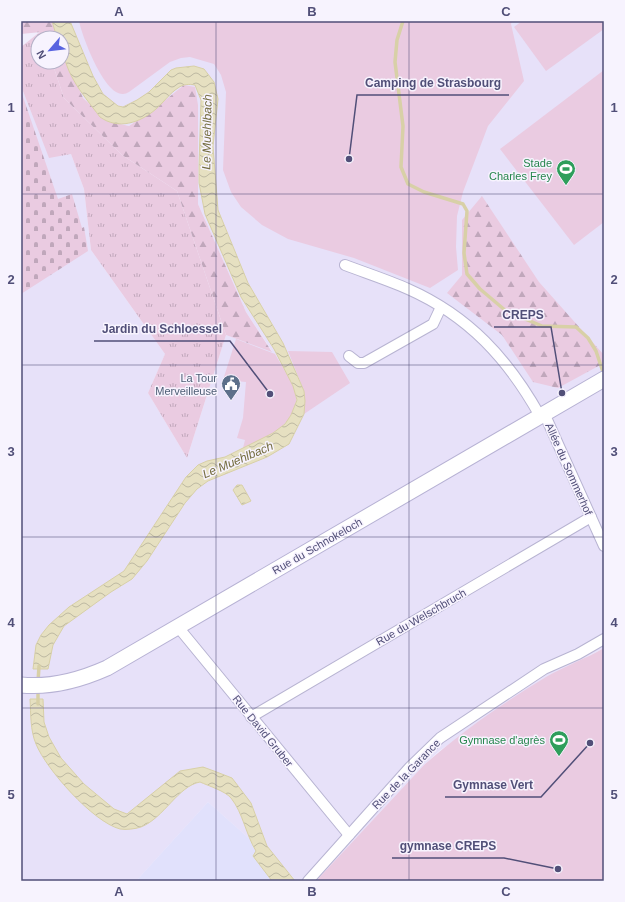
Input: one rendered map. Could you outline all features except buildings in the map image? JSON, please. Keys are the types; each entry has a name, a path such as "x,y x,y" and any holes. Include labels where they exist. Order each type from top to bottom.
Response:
{"street":[{"name":"Allée du Sommerhof","path":"345,266 408,289 441,306 466,323 491,346 520,382 542,415 604,546"},
{"path":"349,356 358,363 364,363 433,324 441,306"},
{"name":"Rue du Schnokeloch","path":"23,685 43,685 74,680 97,672 178,627 600,382"},
{"name":"Rue du Welschbruch","path":"251,717 591,517"},
{"name":"Rue David Gruber","path":"178,627 348,835"},
{"name":"Rue de la Garance","path":"308,881 410,767 440,738 544,669 578,654 604,639"}],"shaded area":[{"path":"55,21 604,21 604,648 548,677 439,751 424,765 316,881 297,881 208,802 136,881 21,881 21,86 49,157 71,154 84,189 91,250 165,354 148,393 187,458 226,335 272,351 246,312 198,204 198,105 158,106 129,126 108,121 83,98 70,67 70,30 59,30"},
{"path":"208,802 297,881 136,881"}],"green space":[{"path":"21,21 52,21 55,30 30,30 30,33 21,34"},
{"path":"79,21 512,21 511,24 524,81 488,126 463,192 457,216 456,247 458,270 430,288 354,258 288,239 262,225 241,207 231,192 223,170 226,92 221,75 214,64 190,57 181,58 170,62 129,92 123,94 116,92 109,85 95,64 84,39"},
{"path":"522,21 604,21 604,29 546,71 514,27"},
{"path":"30,40 30,70 55,70 64,98 122,155 177,191 226,335 187,458 148,393 165,354 91,250 84,189 71,154 49,158 21,86 21,47"},
{"path":"70,67 83,98 108,121 129,126 158,106 184,85 195,87 198,105 198,204 246,312 272,352 226,335 177,191 122,155 64,98 55,70 70,70"},
{"name":"Stade Charles Frey","path":"604,70 604,222 574,245 500,149"},
{"path":"21,91 58,199 72,194 82,228 84,227 88,251 21,294"},
{"path":"482,196 539,282 604,355 604,363 558,388 533,382 502,335 447,293 462,275 462,220"},
{"path":"236,339 275,354 291,381 296,400 289,418 279,429 265,438 243,448 245,440 237,438 243,418 246,382 223,380"},
{"path":"288,351 332,352 350,383 304,414 304,391"},
{"path":"604,648 604,881 316,881 424,765 453,741 498,708 546,677"}],"water":[{"path":"52,21 70,21 93,76 103,94 118,106 123,107 137,100 149,92 171,70 176,68 194,66 204,69 214,82 218,99 213,146 218,210 248,283 283,343 304,391 305,401 304,414 289,444 267,457 208,481 197,489 185,503 147,561 132,579 111,592 64,626 53,645 48,669 33,669 36,645 41,635 49,625 69,607 124,571 186,477 198,465 207,461 225,457 273,433 285,424 291,415 297,400 293,386 274,349 241,297 205,214 199,183 201,100 195,85 191,84 180,87 150,114 136,121 121,124 107,121 100,117 86,99 69,71 70,30 55,30"},
{"path":"237,485 242,485 251,501 242,505 233,490"},
{"path":"30,699 43,699 44,722 49,737 61,758 84,784 114,809 127,814 180,771 203,767 232,778 251,803 267,846 295,881 272,881 253,856 256,851 239,810 231,798 221,791 200,782 185,789 157,817 141,827 120,829 97,816 84,806 60,780 41,755 33,733"}],"waterway":[{"name":"Le Muehlbach","path":"403,21 397,40 395,62 403,126 401,167 408,184 424,192 463,204 467,211 464,253 467,274 480,289 506,311 542,326 576,327 588,338 596,351 604,375"},
{"name":"Le Muehlbach","path":"38,682 39,666"},
{"name":"Le Muehlbach","path":"38,690 38,704"}],"place":[{"name":"Camping de Strasbourg","path":"349,159"},
{"name":"Stade Charles Frey","path":"566,186"},
{"name":"CREPS","path":"562,393"},
{"name":"Jardin du Schloessel","path":"270,394"},
{"name":"La Tour Merveilleuse","path":"231,401"},
{"name":"Gymnase Vert","path":"590,743"},
{"name":"Gymnase d'agrès","path":"559,757"},
{"name":"gymnase CREPS","path":"558,869"}]}
